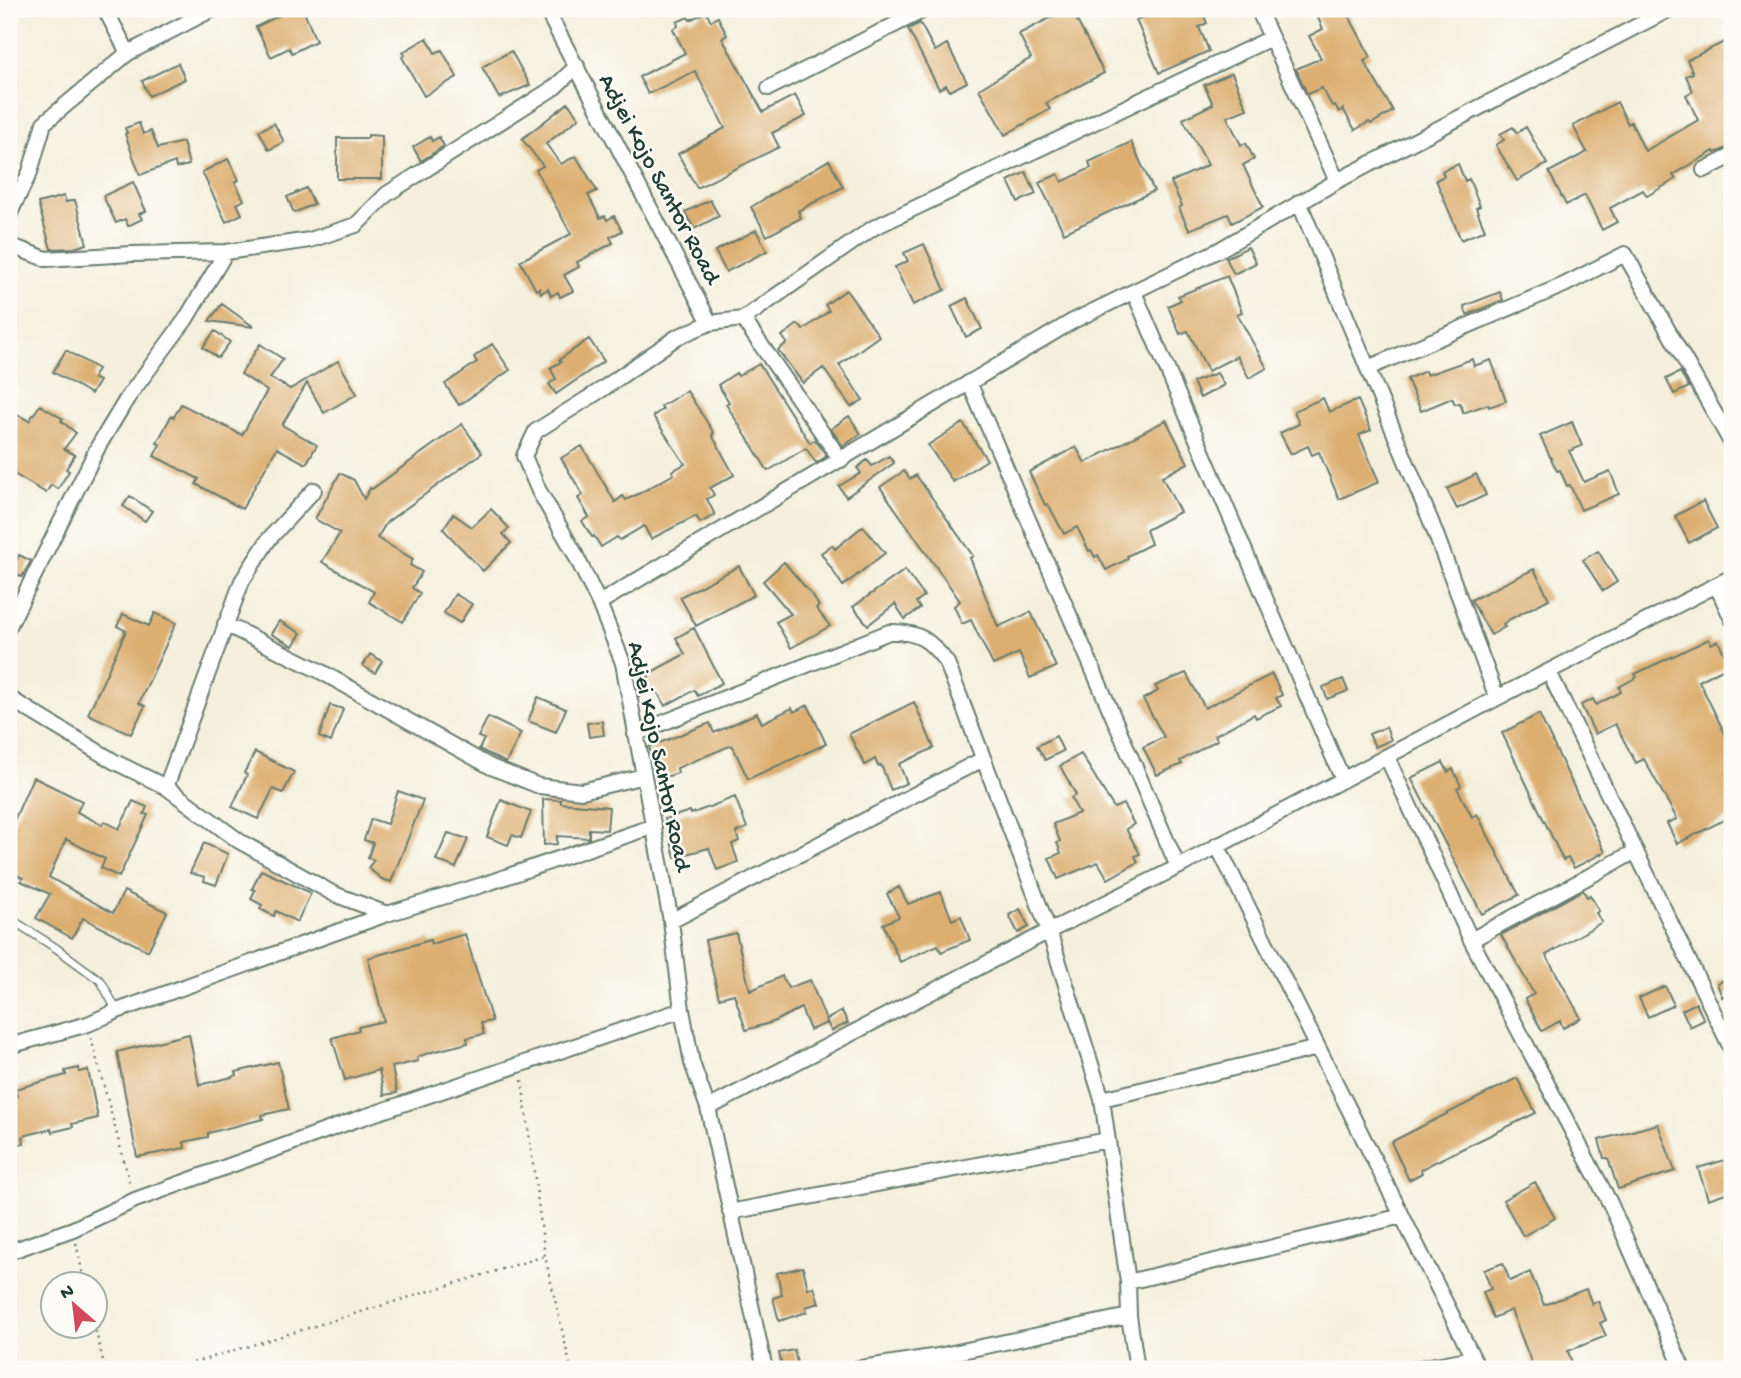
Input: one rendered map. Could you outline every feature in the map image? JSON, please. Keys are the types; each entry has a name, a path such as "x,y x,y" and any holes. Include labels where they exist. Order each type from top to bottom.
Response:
{"street":[{"path":"105,9 128,53"},
{"path":"9,215 30,172 44,123 128,53 213,9"},
{"name":"Adjei Kojo Santor Road","path":"546,9 710,323 677,337 536,431 524,456 539,491 573,550 599,603 623,663 671,920 682,1010 692,1063 708,1108 765,1369"},
{"path":"769,88 926,9"},
{"path":"1258,9 1337,181"},
{"path":"599,603 1073,321 1219,250 1337,181 1670,9"},
{"path":"710,323 743,319 873,228 1272,38"},
{"path":"9,244 46,259 132,254 226,253 310,240 356,225 387,194 555,87 577,66"},
{"path":"1704,170 1732,156"},
{"path":"1299,202 1432,524 1497,698"},
{"path":"9,626 99,445 128,397 186,319 226,253"},
{"path":"1368,368 1564,285 1625,254 1732,444"},
{"path":"1134,292 1343,780"},
{"path":"743,319 842,460"},
{"path":"969,382 1178,867"},
{"path":"166,787 242,581 269,539 314,490"},
{"path":"708,1108 1178,867 1732,577"},
{"path":"1717,586 1732,618"},
{"path":"225,624 318,670 491,767 539,786 582,790 644,776"},
{"path":"635,734 889,632 908,631 924,638 935,647 947,663 1049,931 1102,1099 1128,1282 1129,1316 1137,1369"},
{"path":"1549,672 1732,1050"},
{"path":"9,698 115,762 166,787 239,841 334,894 387,914"},
{"path":"1387,757 1471,940 1611,1203 1683,1369"},
{"path":"671,920 983,759"},
{"path":"9,1046 88,1024 117,1010 387,914 482,885 654,826"},
{"path":"1217,845 1475,1363 1414,1369"},
{"path":"1471,940 1636,851"},
{"path":"9,1252 73,1229 135,1200 355,1119 682,1010"},
{"path":"1102,1099 1318,1048"},
{"path":"730,1212 1108,1140"},
{"path":"1128,1282 1402,1216"},
{"path":"855,1369 939,1356 1129,1316"}],"lane":[{"path":"9,918 101,981 117,1010"}],"path":[{"path":"88,1024 135,1200"},
{"path":"520,1064 545,1256 571,1369"},
{"path":"73,1229 82,1270"},
{"path":"173,1369 545,1256"},
{"path":"98,1340 105,1369"}],"building":[{"path":"292,9 303,9 316,41 292,53 289,48 271,57 256,27"},
{"path":"1071,9 1104,73 1046,103 1050,109 1005,135 979,89 1031,58 1019,34"},
{"path":"1159,9 1201,9 1207,23 1199,27 1209,51 1159,73 1136,20"},
{"path":"1314,9 1345,9 1371,57 1364,61 1393,111 1355,130 1343,109 1339,112 1335,105 1332,106 1322,88 1307,94 1296,69 1321,58 1309,36 1323,29"},
{"path":"706,12 711,21 718,17 727,35 722,38 763,112 795,95 806,116 772,133 779,147 697,188 678,154 725,128 695,71 648,94 639,77 685,53 673,29 678,26 677,22 688,17 690,20"},
{"path":"920,23 935,51 947,44 967,82 950,91 946,85 939,89 908,29"},
{"path":"427,38 435,53 442,50 457,77 424,96 402,57 405,55 403,52"},
{"path":"1724,42 1732,59 1732,146 1715,153 1714,151 1673,175 1676,179 1647,196 1643,190 1610,208 1617,222 1602,230 1585,195 1566,205 1549,172 1587,152 1573,126 1617,102 1628,124 1631,122 1645,151 1698,120 1686,95 1693,91 1686,76 1693,73 1687,60"},
{"path":"511,51 530,85 499,98 482,67"},
{"path":"178,63 185,79 149,96 142,81"},
{"path":"1232,73 1247,109 1227,117 1241,145 1246,143 1254,159 1243,165 1263,207 1232,223 1228,214 1189,230 1171,182 1208,165 1183,119 1213,104 1204,85"},
{"path":"568,103 579,118 546,144 561,164 576,156 597,191 588,195 600,218 605,216 607,220 614,216 622,231 610,237 613,243 577,262 579,267 564,275 573,291 560,297 558,292 551,296 548,289 541,293 539,288 536,290 520,261 571,234 536,170 543,166 522,139"},
{"path":"139,123 143,134 151,131 158,148 183,142 189,165 176,168 175,162 140,175 125,134 125,128"},
{"path":"274,123 284,142 269,150 259,131"},
{"path":"1513,127 1517,133 1526,127 1547,164 1517,181 1496,145 1504,140 1500,134"},
{"path":"368,135 382,136 382,179 337,179 337,138 368,138"},
{"path":"430,137 432,141 439,137 444,146 421,161 413,147"},
{"path":"1131,142 1154,191 1064,233 1039,183 1058,174 1062,182 1091,168 1089,162"},
{"path":"228,159 239,180 235,182 244,200 237,204 242,214 226,222 202,172"},
{"path":"829,160 843,187 798,211 801,218 767,236 751,207"},
{"path":"1458,164 1465,181 1469,179 1480,206 1476,208 1485,230 1461,240 1436,180 1444,176 1442,171"},
{"path":"1026,172 1036,194 1018,202 1008,181"},
{"path":"133,182 146,211 139,214 142,219 128,226 125,219 116,223 103,196"},
{"path":"306,188 314,204 294,213 287,197"},
{"path":"64,196 66,202 75,200 87,244 74,248 51,249 38,203"},
{"path":"710,200 719,216 694,229 685,212"},
{"path":"756,230 767,251 726,272 715,251"},
{"path":"924,244 945,290 913,305 895,267 908,261 904,253"},
{"path":"1248,247 1256,263 1234,274 1226,258"},
{"path":"1227,276 1242,312 1237,314 1267,368 1249,378 1237,356 1208,371 1188,331 1180,334 1168,306 1181,300 1178,296"},
{"path":"846,290 879,336 839,365 863,400 851,407 823,368 803,383 778,350 787,343 782,336 798,324 803,330 829,311 825,305"},
{"path":"1500,292 1503,300 1467,315 1464,306"},
{"path":"967,298 982,329 966,337 951,306"},
{"path":"222,304 254,327 209,321"},
{"path":"215,331 230,342 218,358 203,347"},
{"path":"589,339 604,361 556,394 549,384 556,379 550,368"},
{"path":"260,344 283,359 270,378 290,389 338,361 357,394 324,413 307,383 282,425 317,445 306,464 277,448 242,509 196,484 199,479 154,456 160,444 157,443 171,416 174,417 181,404 242,435 267,391 241,374"},
{"path":"492,344 510,370 459,405 445,384 477,362 474,357"},
{"path":"66,350 98,369 93,378 99,381 91,394 53,372"},
{"path":"1472,359 1474,366 1491,360 1506,401 1463,413 1460,403 1455,404 1452,398 1421,411 1407,379 1425,371 1427,375"},
{"path":"759,364 810,443 815,440 827,456 816,463 806,448 768,471 726,404 729,402 718,385 736,373 738,376"},
{"path":"1680,372 1689,387 1674,394 1666,379"},
{"path":"1217,373 1224,385 1200,398 1193,382"},
{"path":"687,391 714,433 712,435 734,475 710,488 714,495 707,499 715,515 700,523 696,516 651,539 644,526 601,547 582,521 589,517 578,498 583,495 561,458 582,446 615,502 623,496 626,500 640,493 674,474 672,471 685,464 653,416 663,409 661,406"},
{"path":"1323,398 1329,412 1358,400 1371,430 1359,435 1379,482 1339,499 1319,452 1312,455 1308,446 1291,454 1280,433 1299,424 1294,411"},
{"path":"40,405 63,419 61,421 76,433 64,449 75,455 66,469 69,471 58,489 51,485 46,493 9,471 9,410 29,421"},
{"path":"849,416 861,434 843,446 831,429"},
{"path":"1166,420 1188,463 1162,477 1180,512 1146,530 1151,544 1106,570 1098,555 1095,557 1091,550 1089,551 1077,527 1064,534 1048,504 1045,505 1029,472 1076,447 1085,463"},
{"path":"1572,422 1582,446 1569,451 1584,482 1610,471 1619,494 1581,510 1570,485 1567,486 1560,470 1557,471 1540,436"},
{"path":"963,423 987,460 953,482 928,445"},
{"path":"462,424 482,453 387,522 377,538 413,559 410,565 422,572 412,588 420,593 403,622 369,602 374,592 322,562 340,533 315,519 340,473 354,480 364,499 370,488"},
{"path":"889,456 894,463 846,497 839,486 861,473 857,468 867,460 872,466"},
{"path":"904,471 910,479 916,475 973,556 970,558 998,627 1031,612 1056,667 1030,678 1019,653 993,665 971,620 962,624 954,606 960,601 880,487"},
{"path":"1476,474 1486,495 1457,509 1447,489"},
{"path":"130,496 152,511 145,521 123,506"},
{"path":"1703,501 1717,528 1689,543 1675,516"},
{"path":"491,509 509,528 503,534 511,543 483,571 443,529 453,514 472,527"},
{"path":"863,526 885,553 843,586 821,553 832,545 835,549"},
{"path":"1598,551 1617,582 1603,591 1583,560"},
{"path":"19,555 31,561 22,577 11,571"},
{"path":"784,562 812,595 819,606 816,608 830,626 791,648 776,622 791,614 763,581"},
{"path":"739,566 754,595 696,626 680,597"},
{"path":"1534,569 1549,599 1510,619 1503,624 1505,627 1491,635 1471,600"},
{"path":"905,570 924,596 916,602 920,608 905,619 895,604 868,625 853,607"},
{"path":"455,594 472,604 460,623 444,613"},
{"path":"155,613 176,623 139,703 145,706 131,734 88,714 126,631 117,626 123,614 149,626"},
{"path":"279,621 301,633 293,646 271,634"},
{"path":"694,628 722,683 698,696 694,690 665,706 655,688 639,696 636,683 685,654 676,638"},
{"path":"1709,639 1711,644 1718,641 1730,665 1699,681 1727,738 1732,735 1732,816 1677,844 1667,823 1677,819 1644,759 1636,763 1615,724 1595,734 1581,705 1593,699 1596,705 1621,692 1619,687 1637,677 1635,674"},
{"path":"370,654 382,661 375,673 363,666"},
{"path":"1186,673 1205,708 1272,674 1282,695 1276,698 1281,706 1256,718 1254,714 1215,735 1217,740 1180,761 1182,764 1157,775 1143,747 1164,737 1143,699 1158,691 1155,686"},
{"path":"1343,679 1348,691 1327,699 1323,687"},
{"path":"538,697 566,709 556,732 528,721"},
{"path":"914,702 934,748 899,764 907,783 891,790 881,765 878,766 875,759 865,765 849,734"},
{"path":"330,705 343,709 331,742 319,737"},
{"path":"808,705 826,744 748,779 732,745 677,768 678,773 659,779 649,747 710,723 714,733 757,713 762,723 792,708 794,712"},
{"path":"1539,714 1605,852 1574,868 1568,858 1563,860 1502,733"},
{"path":"488,717 521,733 506,763 479,749 484,739 478,737"},
{"path":"602,721 604,735 589,737 587,723"},
{"path":"1386,727 1391,740 1375,747 1369,734"},
{"path":"1056,736 1063,751 1045,760 1037,746"},
{"path":"255,752 294,772 283,793 273,789 258,819 232,807"},
{"path":"1081,754 1114,808 1123,804 1134,824 1126,829 1140,854 1135,856 1138,862 1108,879 1098,862 1058,879 1049,858 1061,853 1057,843 1060,841 1053,824 1079,813 1071,798 1076,795 1060,766"},
{"path":"1443,762 1448,772 1453,769 1461,786 1457,788 1472,817 1477,814 1519,895 1482,914 1411,778"},
{"path":"33,777 82,801 77,812 102,825 104,821 119,829 133,801 147,807 144,814 148,815 119,877 101,868 105,859 66,839 49,877 113,913 124,891 167,912 148,951 83,918 72,938 36,918 50,894 21,881 23,878 9,871 9,832"},
{"path":"398,791 423,800 391,882 382,879 368,868 374,860 368,858 373,843 364,840 371,819 387,824"},
{"path":"735,797 747,828 736,832 739,841 732,844 738,862 717,870 709,848 675,857 665,819 690,811 691,814"},
{"path":"543,799 609,807 607,830 589,829 589,838 557,836 557,844 544,845"},
{"path":"501,800 531,812 521,838 512,835 508,845 487,837"},
{"path":"448,833 468,839 456,868 436,860"},
{"path":"204,843 228,854 216,885 204,881 205,877 190,873"},
{"path":"261,870 311,893 297,922 276,911 274,916 260,909 262,905 251,899 255,890 252,889"},
{"path":"899,887 908,904 941,892 952,920 961,916 970,940 941,952 938,945 900,962 883,924 899,917 887,894"},
{"path":"1583,890 1587,897 1590,895 1602,922 1546,955 1581,1018 1563,1028 1560,1021 1542,1031 1525,999 1534,994 1501,935"},
{"path":"1020,909 1029,927 1018,933 1009,915"},
{"path":"736,933 750,991 782,976 788,988 810,980 827,1023 810,1030 801,1008 773,1022 746,1030 734,994 719,998 705,940"},
{"path":"465,934 492,1021 481,1023 484,1034 467,1038 468,1043 417,1057 418,1061 392,1067 397,1093 384,1095 379,1070 345,1080 332,1038 359,1030 358,1027 384,1021 368,958 430,940 431,944"},
{"path":"1732,977 1732,992 1722,997 1717,983"},
{"path":"1665,986 1674,1005 1648,1017 1639,998"},
{"path":"1696,1003 1704,1020 1690,1027 1682,1010"},
{"path":"842,1011 848,1023 831,1031 826,1020"},
{"path":"189,1034 199,1085 232,1077 237,1075 236,1072 278,1062 289,1109 262,1115 263,1119 208,1133 208,1137 184,1142 185,1148 137,1157 117,1052"},
{"path":"79,1068 79,1072 88,1070 98,1118 72,1124 73,1127 23,1136 24,1143 9,1147 9,1098 17,1096 15,1089 66,1075 65,1071"},
{"path":"1517,1078 1536,1113 1433,1163 1409,1180 1391,1142"},
{"path":"1658,1124 1675,1171 1618,1189 1599,1140"},
{"path":"1732,1158 1732,1191 1708,1199 1698,1168"},
{"path":"1535,1182 1555,1218 1523,1236 1503,1200"},
{"path":"1503,1263 1510,1281 1530,1272 1544,1305 1586,1289 1592,1304 1598,1301 1606,1320 1600,1323 1606,1336 1568,1351 1574,1369 1534,1369 1511,1310 1493,1318 1483,1292 1491,1289 1484,1270"},
{"path":"803,1267 808,1289 814,1287 819,1303 806,1307 807,1312 779,1321 773,1298 782,1295 777,1273"},
{"path":"794,1350 797,1363 782,1366 779,1353"}]}
